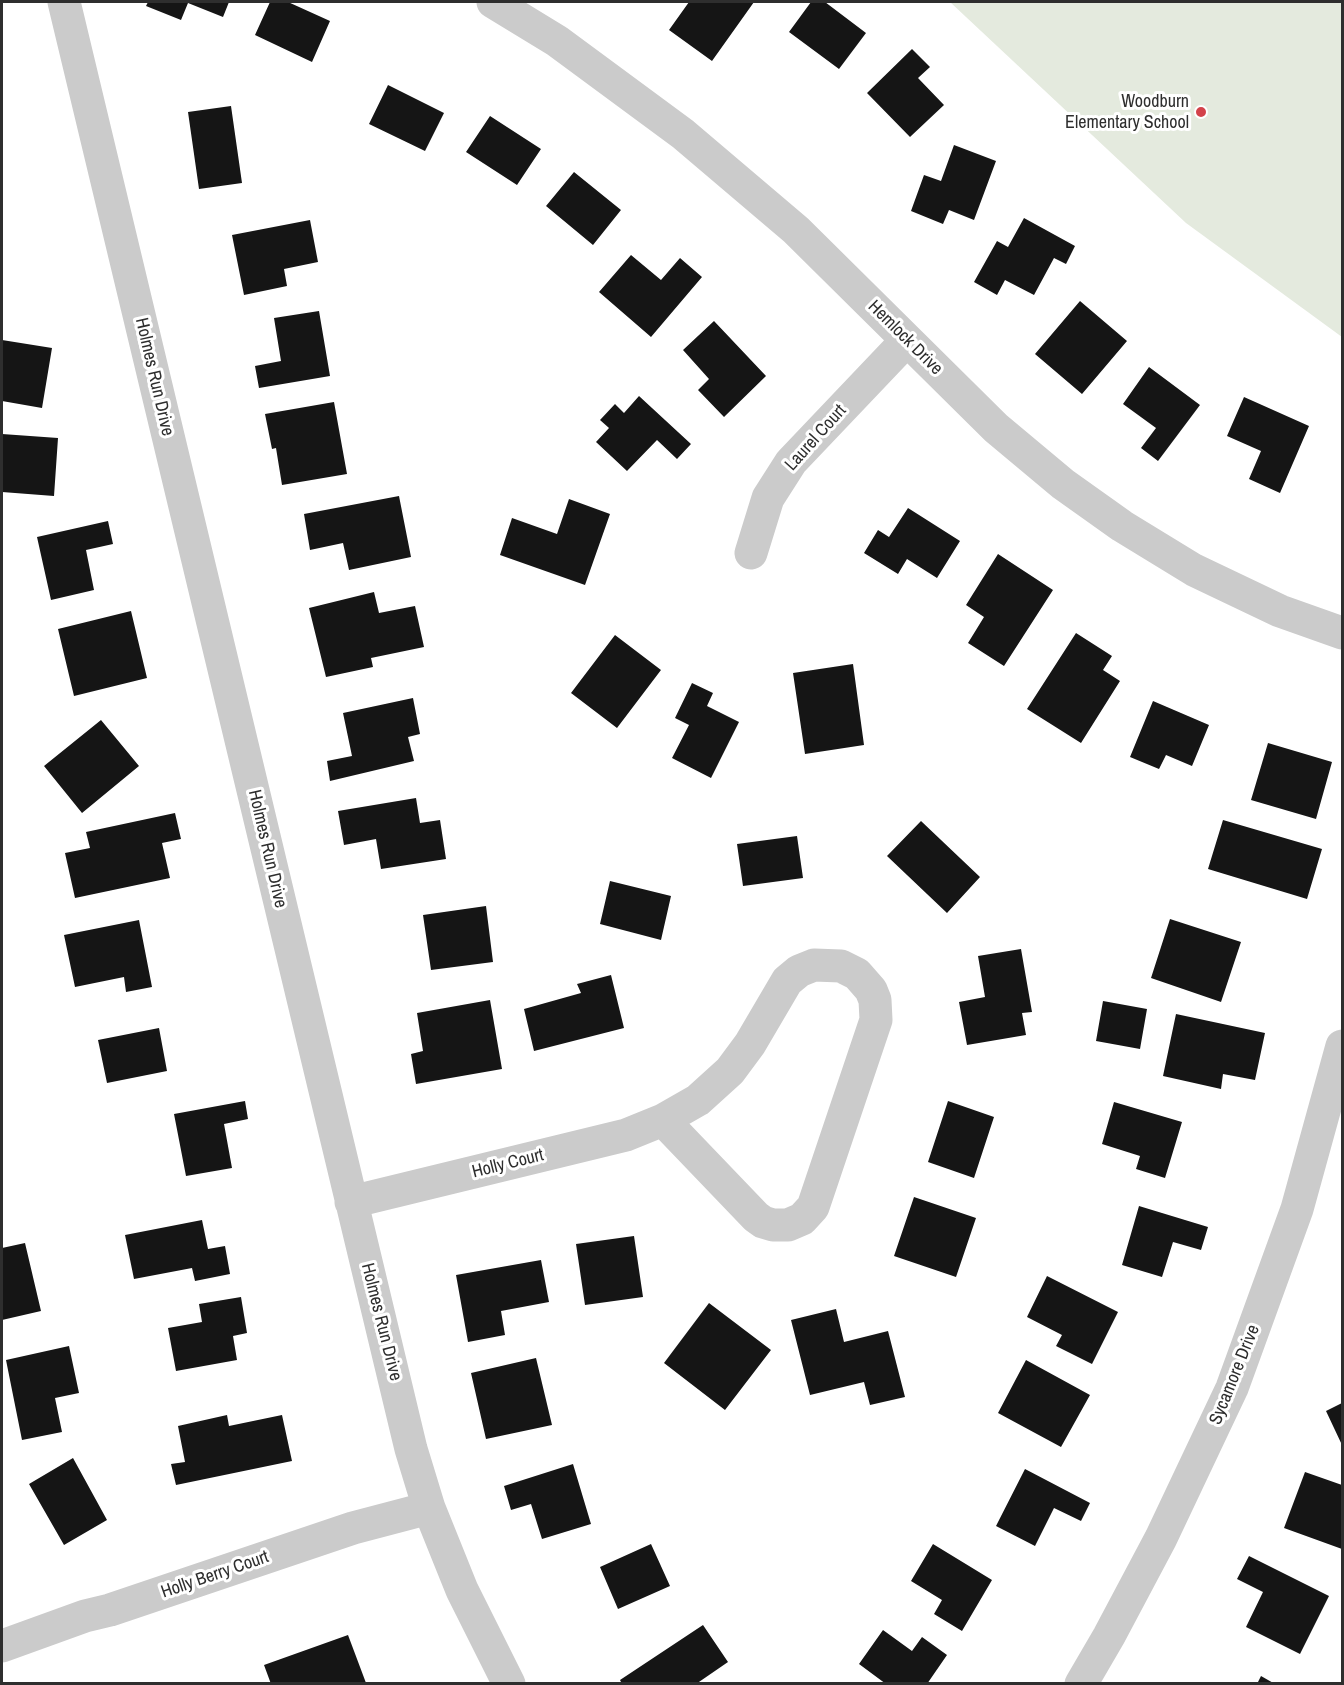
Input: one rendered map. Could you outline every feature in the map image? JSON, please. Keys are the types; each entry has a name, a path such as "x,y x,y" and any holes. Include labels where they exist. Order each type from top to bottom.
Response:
{"street":[{"name":"Holmes Run Drive","path":"64,2 411,1449 429,1508 462,1590 509,1683"},
{"name":"Hemlock Drive","path":"493,2 557,41 683,134 796,230 996,428 1063,484 1122,526 1194,570 1280,611 1342,633"},
{"name":"Laurel Court","path":"751,553 768,498 791,462 907,340"},
{"name":"Holly Court","path":"351,1202 626,1135 663,1120 698,1100 730,1071 750,1044 787,981 799,971 814,965 842,966 857,974 871,990 875,1000 876,1020 813,1207 802,1219 788,1225 773,1225 756,1217 663,1120"},
{"name":"Sycamore Drive","path":"1081,1683 1109,1636 1161,1538 1233,1388 1297,1209 1342,1046"},
{"name":"Holly Berry Court","path":"2,1646 85,1616 110,1610 353,1528 429,1508"}],"shaded area":[{"name":"Woodburn Elementary School","path":"950,2 1342,2 1342,337 1186,223"}],"building":[{"path":"148,2 229,2 223,17 188,3 181,20 146,6"},
{"path":"270,2 288,2 330,21 312,62 255,35"},
{"path":"689,2 754,2 712,61 669,30"},
{"path":"811,2 825,2 866,33 839,69 789,32"},
{"path":"912,49 930,67 918,78 944,105 910,137 867,93"},
{"path":"388,85 444,113 425,151 369,124"},
{"path":"231,106 242,183 199,189 188,112"},
{"path":"490,116 541,149 517,185 466,152"},
{"path":"954,145 996,161 974,220 949,210 943,224 911,211 924,175 941,181"},
{"path":"574,172 621,210 593,245 546,206"},
{"path":"1024,218 1075,246 1066,264 1054,258 1034,295 1005,280 997,295 974,282 997,241 1008,247"},
{"path":"310,220 318,262 284,269 287,286 244,295 232,235"},
{"path":"631,255 661,280 680,258 702,277 651,337 599,292"},
{"path":"1080,301 1127,341 1082,394 1035,354"},
{"path":"319,311 330,376 259,388 255,366 281,361 274,318"},
{"path":"714,321 766,376 724,417 698,390 709,379 683,350"},
{"path":"2,340 52,348 42,408 2,401"},
{"path":"1149,367 1200,405 1158,461 1141,448 1156,428 1123,404"},
{"path":"639,396 691,444 677,459 657,440 627,471 596,442 609,428 600,420 615,404 624,413"},
{"path":"1244,397 1309,426 1280,493 1249,479 1261,451 1227,436"},
{"path":"334,402 347,474 282,485 276,448 272,449 265,414"},
{"path":"2,434 58,438 54,496 2,492"},
{"path":"399,496 411,557 349,570 343,543 310,550 304,514"},
{"path":"569,499 610,514 585,585 500,555 512,518 557,534"},
{"path":"908,508 960,541 937,578 907,559 898,574 864,553 878,530 889,537"},
{"path":"108,521 113,544 86,550 94,590 51,600 37,537"},
{"path":"998,554 1053,590 1004,666 968,643 984,617 966,605"},
{"path":"374,592 379,613 415,606 424,647 371,658 373,667 326,677 309,608"},
{"path":"131,611 147,678 74,696 58,629"},
{"path":"1076,633 1112,656 1103,670 1120,681 1081,743 1027,709"},
{"path":"615,635 661,670 617,728 571,693"},
{"path":"853,664 864,745 805,754 793,673"},
{"path":"692,683 713,693 707,706 739,722 711,778 672,758 689,725 675,718"},
{"path":"413,698 420,734 408,737 414,761 330,781 327,761 352,756 343,713"},
{"path":"1153,701 1209,725 1192,766 1166,755 1159,769 1130,757"},
{"path":"101,720 139,766 82,813 44,766"},
{"path":"1268,743 1332,762 1316,819 1251,800"},
{"path":"416,798 420,823 440,820 446,859 381,869 376,839 344,845 338,811"},
{"path":"175,813 181,839 162,843 170,878 75,898 65,853 90,848 86,832"},
{"path":"1223,820 1322,849 1307,899 1208,869"},
{"path":"921,821 980,877 947,913 887,856"},
{"path":"797,836 803,878 743,886 737,844"},
{"path":"610,881 671,896 661,940 600,924"},
{"path":"486,906 493,962 431,970 423,915"},
{"path":"1170,919 1241,942 1221,1002 1151,978"},
{"path":"139,920 152,987 126,992 124,977 75,987 64,935"},
{"path":"1021,949 1032,1012 1022,1013 1026,1035 967,1045 959,1002 985,997 978,956"},
{"path":"611,975 624,1028 534,1051 524,1009 581,993 577,984"},
{"path":"490,1000 502,1069 416,1084 411,1054 423,1051 417,1013"},
{"path":"1103,1001 1147,1009 1140,1049 1096,1041"},
{"path":"1176,1014 1265,1033 1255,1080 1223,1074 1221,1089 1163,1076"},
{"path":"159,1028 167,1071 107,1083 98,1040"},
{"path":"245,1101 248,1119 224,1124 232,1168 186,1176 174,1114"},
{"path":"948,1101 994,1117 974,1178 928,1162"},
{"path":"1114,1102 1182,1122 1165,1178 1136,1169 1140,1156 1102,1144"},
{"path":"914,1197 976,1218 956,1277 894,1256"},
{"path":"1139,1206 1208,1227 1201,1250 1173,1242 1162,1277 1122,1265"},
{"path":"202,1220 208,1249 225,1246 230,1274 195,1281 192,1268 134,1279 125,1235"},
{"path":"634,1236 643,1297 585,1305 576,1244"},
{"path":"25,1243 41,1311 2,1320 2,1248"},
{"path":"541,1260 549,1302 501,1311 505,1335 468,1342 456,1275"},
{"path":"1047,1276 1118,1312 1092,1364 1056,1346 1062,1335 1027,1317"},
{"path":"241,1297 247,1333 233,1336 237,1360 176,1371 168,1328 202,1322 199,1304"},
{"path":"709,1303 771,1350 725,1410 664,1363"},
{"path":"836,1309 844,1342 888,1331 905,1397 870,1405 864,1382 810,1395 791,1320"},
{"path":"69,1346 79,1393 55,1398 62,1432 22,1440 6,1360"},
{"path":"536,1358 552,1425 486,1439 471,1373"},
{"path":"1026,1360 1090,1395 1061,1447 998,1413"},
{"path":"1342,1403 1342,1445 1326,1411"},
{"path":"227,1415 229,1426 282,1415 292,1461 176,1485 171,1464 185,1462 178,1426"},
{"path":"73,1458 107,1520 64,1545 29,1484"},
{"path":"573,1464 591,1524 542,1539 531,1504 511,1510 504,1486"},
{"path":"1025,1469 1090,1503 1081,1521 1054,1508 1035,1546 996,1526"},
{"path":"1305,1472 1342,1485 1342,1549 1284,1528"},
{"path":"651,1544 670,1586 618,1609 600,1567"},
{"path":"933,1544 992,1580 962,1631 934,1614 942,1600 911,1581"},
{"path":"1249,1556 1329,1596 1300,1654 1246,1627 1263,1592 1237,1579"},
{"path":"703,1625 728,1662 696,1684 622,1684 620,1680"},
{"path":"883,1630 912,1651 922,1637 947,1655 927,1684 886,1684 859,1664"},
{"path":"348,1635 366,1683 271,1684 264,1665"},
{"path":"1261,1676 1275,1684 1257,1684"}],"place":[{"name":"Woodburn Elementary School","path":"1201,112"}]}
